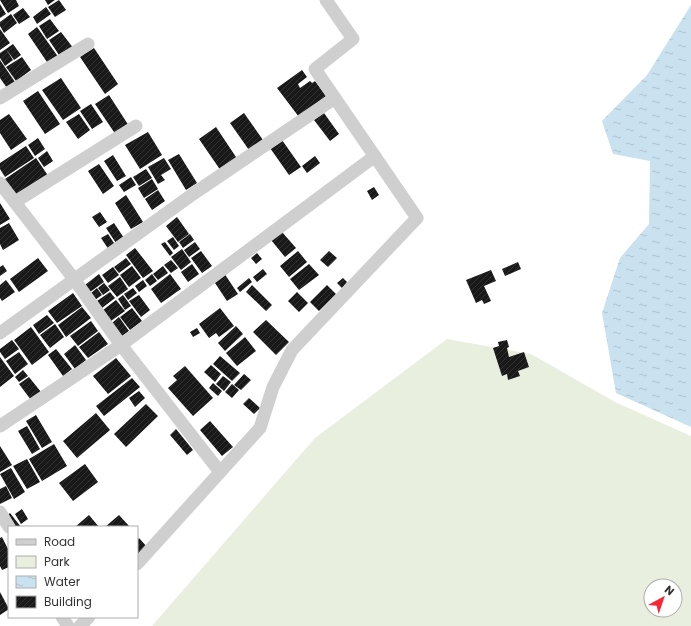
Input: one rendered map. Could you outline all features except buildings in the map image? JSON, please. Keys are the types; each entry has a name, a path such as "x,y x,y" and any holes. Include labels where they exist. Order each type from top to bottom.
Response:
{"street":[{"path":"138,563 260,428 273,387 292,350 417,218 315,69 353,40 326,0"},
{"path":"0,98 88,44"},
{"path":"0,333 193,194 335,98"},
{"path":"14,202 136,126"},
{"path":"0,426 121,345 375,156"},
{"path":"0,183 74,279 121,345 220,472"},
{"path":"0,512 8,526"},
{"path":"80,626 88,618"}],"green space":[{"path":"447,339 531,354 615,402 691,436 691,626 152,626 315,438"}],"water":[{"path":"691,5 691,427 616,393 602,313 620,258 649,224 650,161 613,154 602,121 647,75"}]}
